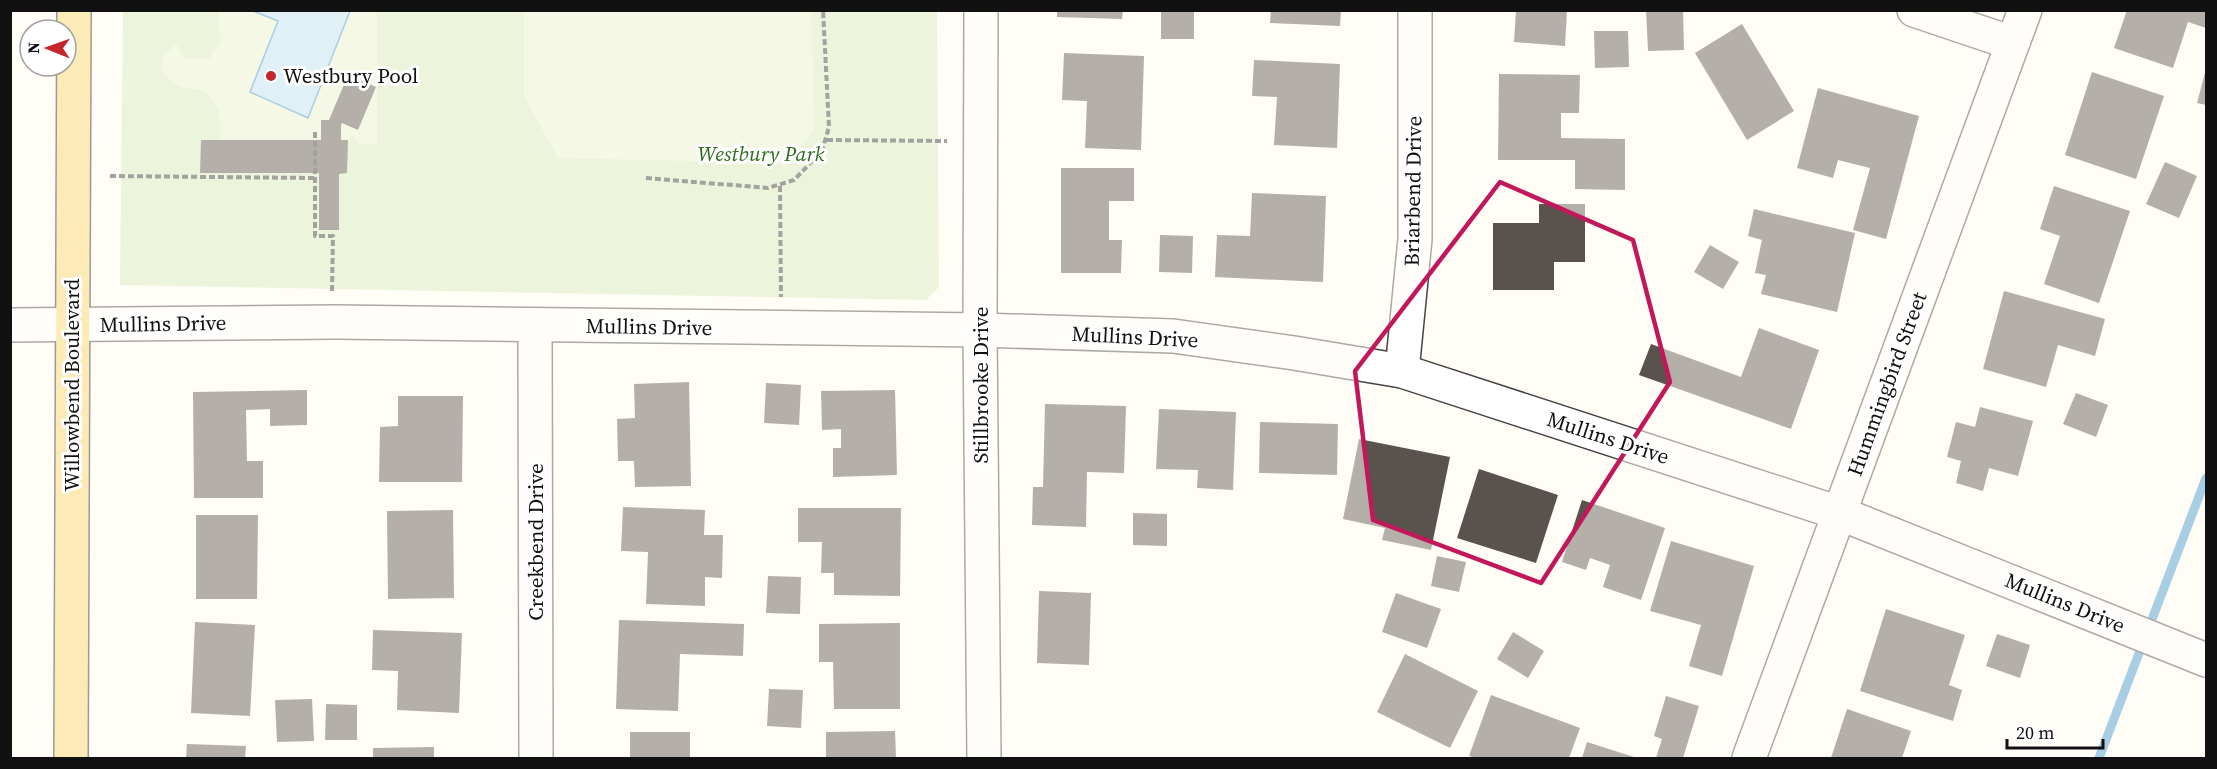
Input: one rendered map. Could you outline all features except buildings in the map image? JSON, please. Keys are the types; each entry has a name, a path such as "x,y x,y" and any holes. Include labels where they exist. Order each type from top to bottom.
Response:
{"main road":[{"name":"Willowbend Boulevard","path":"70,759 74,10"}],"street":[{"name":"Stillbrooke Drive","path":"981,10 980,330 984,759"},
{"name":"Briarbend Drive","path":"1402,371 1415,239 1415,10"},
{"path":"1914,10 2012,43"},
{"name":"Hummingbird Street","path":"1749,759 2025,10"},
{"name":"Mullins Drive","path":"10,325 336,322 980,330 1173,336 1402,371 1839,513 2198,657"},
{"name":"Creekbend Drive","path":"535,325 536,759"}],"path":[{"path":"646,178 768,188 794,180 822,151 827,140 829,128 823,10"},
{"path":"315,132 315,236 333,236 332,295"},
{"path":"827,140 947,141"},
{"path":"110,176 315,178"},
{"path":"780,186 781,305"}],"highlighted area":[{"path":"1500,182 1633,240 1670,382 1541,583 1373,520 1355,371"}],"green space":[{"name":"Westbury Park","path":"123,11 937,11 939,287 926,300 120,285"},
{"name":"Westbury Pool","path":"217,11 377,11 377,144 359,144 353,135 348,140 220,140 219,110 204,90 175,84 161,70 163,56 176,44 185,58 209,59 221,41"},
{"path":"524,11 811,11 815,127 790,163 558,158 524,96"}],"water":[{"path":"253,11 350,11 308,118 250,92 278,21"}],"waterway":[{"path":"2099,758 2206,478"}],"place":[{"name":"Westbury Pool","path":"271,76"}]}
